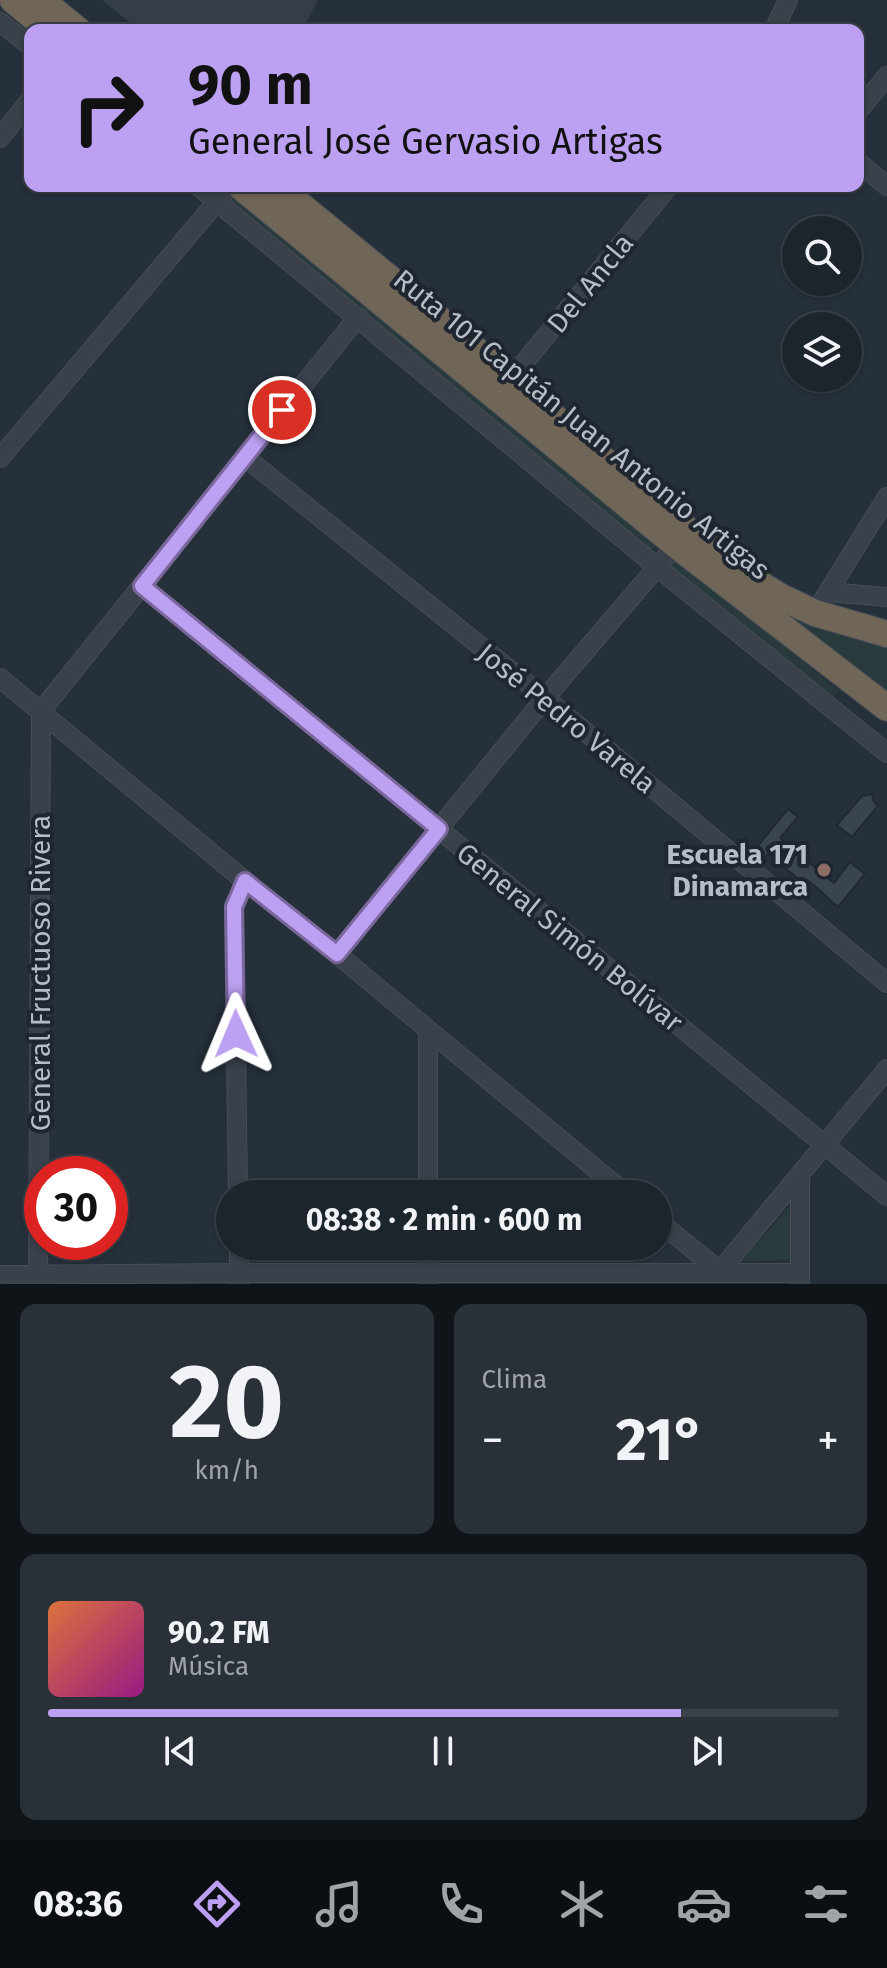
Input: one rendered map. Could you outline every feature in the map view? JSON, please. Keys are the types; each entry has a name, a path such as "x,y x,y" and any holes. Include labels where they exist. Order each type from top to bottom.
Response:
{"highway":[{"path":"13,0 42,24"},
{"path":"41,0 71,24"},
{"name":"Ruta 101 Capitán Juan Antonio Artigas","path":"247,192 676,545 887,708"},
{"name":"Ruta 101 Capitán Juan Antonio Artigas","path":"284,192 461,337 660,508 744,574 781,597 822,602 887,634"}],"street":[{"path":"777,24 788,0"},
{"path":"0,22 24,41"},
{"path":"864,104 887,76"},
{"path":"0,138 24,108"},
{"path":"864,167 887,186"},
{"path":"205,192 657,567 887,753"},
{"path":"0,458 224,192"},
{"name":"Del Ancla","path":"510,380 664,192"},
{"path":"41,711 358,317"},
{"name":"José Pedro Varela","path":"245,457 545,698 887,983"},
{"path":"822,602 887,497"},
{"path":"337,954 545,698 676,545"},
{"name":"General Simón Bolívar","path":"142,586 887,1196"},
{"path":"822,602 887,597"},
{"path":"0,678 609,1180"},
{"name":"General Fructuoso Rivera","path":"38,1280 41,711"},
{"path":"238,1180 234,907 245,881"},
{"path":"428,1030 428,1180"},
{"path":"720,1271 887,1069"},
{"path":"0,1275 38,1280 614,1278 720,1271 800,1278 800,1174"},
{"path":"672,1232 720,1271"}],"shaded area":[{"path":"102,0 318,0 305,24 132,24"},
{"path":"232,193 658,543 651,550 225,201"},
{"path":"675,558 839,691 834,697 668,565"},
{"path":"775,604 887,642 887,692"},
{"path":"794,1201 792,1260 741,1261"}],"building":[{"path":"872,794 878,806 852,837 837,825 863,795"},
{"path":"788,809 798,817 780,838 834,883 850,862 865,874 838,907 810,882 807,886 768,854 761,861 752,853"}],"place":[{"name":"Escuela 171 Dinamarca","path":"824,870"}],"route":[{"path":"236,1034 234,907 245,881 337,954 439,829 142,586 282,410"}]}
